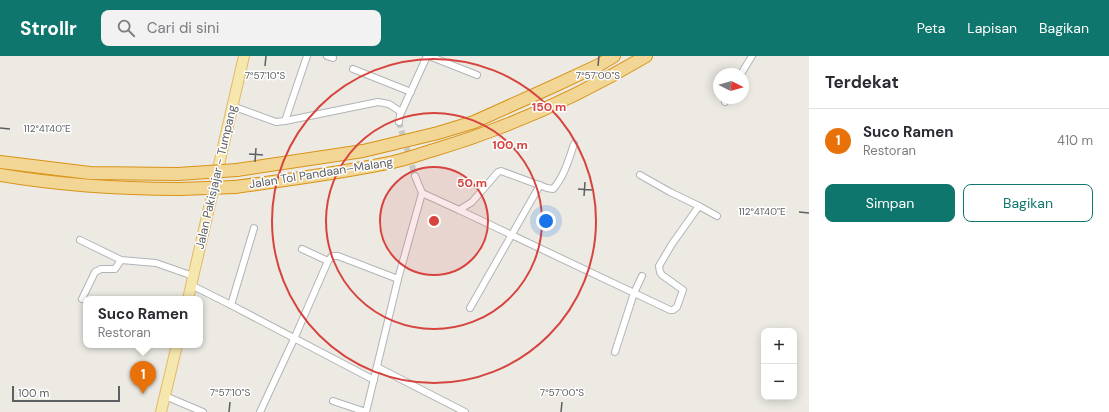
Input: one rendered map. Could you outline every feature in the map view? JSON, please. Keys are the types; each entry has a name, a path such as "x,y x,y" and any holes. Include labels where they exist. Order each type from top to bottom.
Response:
{"highway":[{"name":"Jalan Tol Pandaan–Malang","path":"0,162 90,174 178,174 237,170 363,151 438,133 474,122 599,65 614,56"},
{"name":"Jalan Tol Pandaan–Malang","path":"0,175 36,181 76,185 179,189 235,187 338,173 395,162 464,141 531,115 605,80 646,56"}],"main road":[{"name":"Jalan Pakisjajar - Tumpang","path":"189,296 244,56"},
{"path":"161,412 176,348"}],"street":[{"path":"286,121 307,56"},
{"path":"399,122 401,112 428,56 477,75"},
{"path":"745,68 752,56"},
{"path":"353,69 411,92"},
{"path":"232,106 276,122 378,102 389,104 401,112"},
{"path":"459,210 472,202 498,172 501,171 540,186 553,189 557,185 568,162 574,144"},
{"path":"640,174 670,192 717,216"},
{"path":"333,401 366,412 398,279 422,193 415,176"},
{"path":"470,308 511,234 540,186"},
{"path":"422,193 670,310 675,310 677,307 683,290 662,275 659,266 672,244 700,206"},
{"path":"231,305 254,228"},
{"path":"80,240 121,260 148,262 192,281 231,305 374,380"},
{"path":"302,249 328,261"},
{"path":"260,412 328,261 332,256 338,256 398,279"},
{"path":"83,296 95,272 101,269 115,269 121,260"},
{"path":"616,352 634,293 642,276"},
{"path":"377,367 465,412"},
{"path":"165,396 203,412"}],"tunnel":[{"path":"399,122 415,176"}],"place":[{"name":"Suco Ramen","path":"143,394"}]}
